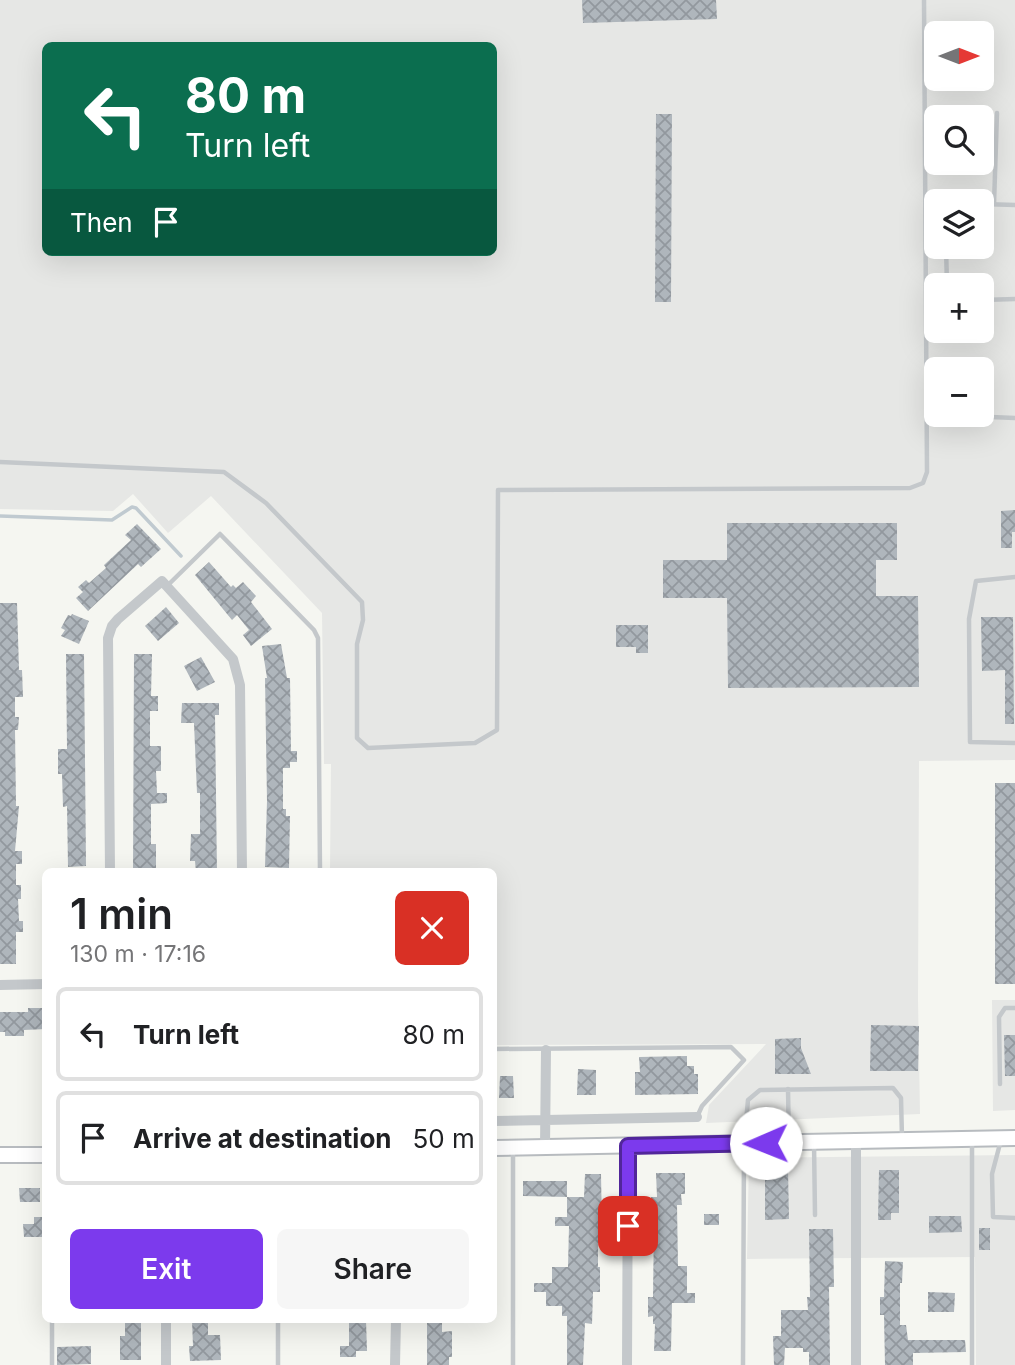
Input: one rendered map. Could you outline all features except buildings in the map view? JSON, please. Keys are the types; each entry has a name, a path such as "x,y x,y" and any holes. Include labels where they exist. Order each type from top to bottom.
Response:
{"main road":[{"path":"497,1148 1008,1139"},
{"path":"0,1156 42,1155"}],"street":[{"path":"110,868 108,638 118,619 164,583 233,659 237,669 240,685 242,868"},
{"path":"0,985 42,984"},
{"path":"545,1148 546,1050"},
{"path":"497,1121 697,1117"},
{"path":"856,1142 856,1365"},
{"path":"627,1365 628,1146"},
{"path":"166,1323 166,1365"},
{"path":"396,1323 396,1365"}],"lane":[{"path":"0,462 223,472 266,503 362,602 363,620 357,644 357,738 368,748 475,743 496,730 498,490 910,488 923,483 927,471 924,0"},
{"path":"998,113 994,204 1015,205"},
{"path":"994,300 1015,299"},
{"path":"994,417 1015,418"},
{"path":"164,583 220,534 314,630 318,638 320,868"},
{"path":"1015,577 976,581 969,619 968,699 970,742 1015,743"},
{"path":"1000,1084 999,1017 1005,1008 1015,1008"},
{"path":"497,1049 731,1047 744,1060 702,1106 697,1117"},
{"path":"743,1365 744,1144 748,1100 760,1090 893,1088 901,1098 902,1141"},
{"path":"788,1089 789,1143"},
{"path":"1008,1139 992,1174 993,1217 1015,1218"},
{"path":"972,1140 972,1365"},
{"path":"814,1142 815,1215"},
{"path":"513,1148 513,1365"},
{"path":"52,1323 52,1365"},
{"path":"278,1323 278,1365"}],"shaded area":[{"path":"0,0 1015,0 1015,760 919,761 920,1114 706,1123 709,1105 766,1044 497,1045 497,868 330,868 331,764 324,764 322,613 211,496 168,533 133,494 113,511 0,509"},
{"path":"992,1000 1015,1000 1015,1110 993,1111"},
{"path":"1015,1155 1015,1365 976,1365 975,1257 747,1259 749,1158"}],"waterway":[{"path":"0,516 112,520 132,507 136,508 181,556"}],"route":[{"path":"628,1226 628,1146 766,1143"}]}
